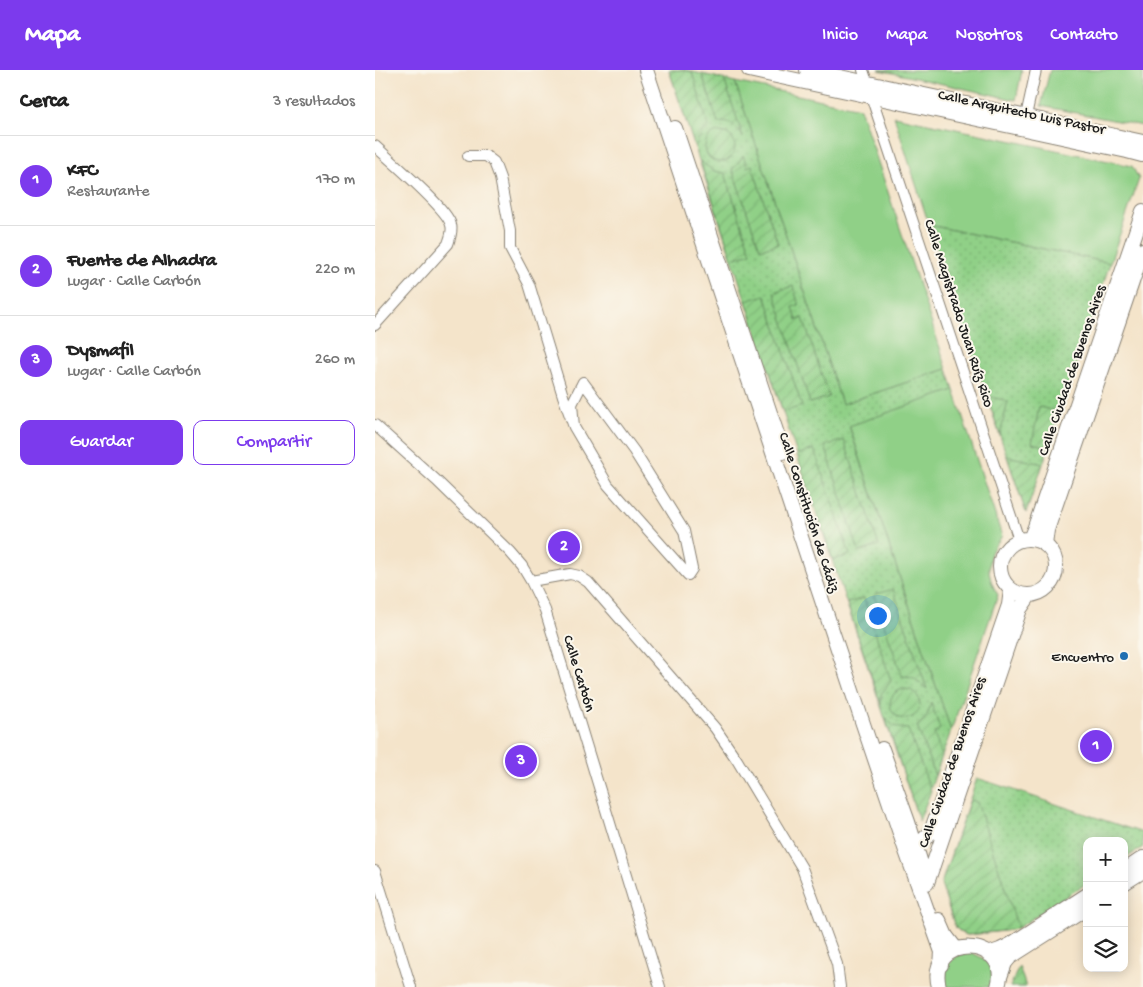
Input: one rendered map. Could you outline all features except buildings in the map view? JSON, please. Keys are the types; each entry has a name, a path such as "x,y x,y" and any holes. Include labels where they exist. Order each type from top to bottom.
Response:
{"street":[{"name":"Calle Constitución de Cádiz","path":"646,70 910,847 927,883 945,936 957,949"},
{"name":"Calle Constitución de Cádiz","path":"656,70 727,281 910,847 942,952 938,974 939,987"},
{"name":"Calle Arquitecto Luis Pastor","path":"749,70 867,83 1131,152 1143,151"},
{"name":"Calle Arquitecto Luis Pastor","path":"807,70 1026,116 1143,151"},
{"path":"1026,116 1036,70"},
{"name":"Calle Magistrado Juan Ruíz Rico","path":"867,83 1024,540"},
{"path":"375,146 442,209 451,223 452,229 449,244 375,325"},
{"path":"468,156 486,156 494,162 500,178 510,231 511,248 529,284 574,427 608,485 688,575 692,569 684,531 634,450 583,382 572,404 574,427"},
{"name":"Calle Ciudad de Buenos Aires","path":"910,847 931,832 1009,605 1011,590 1004,583 1000,573 1003,553 1010,545 1024,540 1035,527 1143,211"},
{"name":"Calle Ciudad de Buenos Aires","path":"1045,545 1047,530 1143,250"},
{"name":"Calle Carbón","path":"375,425 436,480 510,552 522,566 531,581 545,610 659,987"},
{"path":"1011,590 1017,594 1029,596 1037,594 1051,584 1055,576 1055,559 1051,551 1038,541 1024,540"},
{"path":"531,581 570,574 579,576 588,582 715,728 737,760 803,868 837,964 840,986"},
{"name":"Calle Ciudad de Buenos Aires","path":"927,883 1021,609 1029,596"},
{"path":"1128,867 1143,858"},
{"path":"375,871 411,987"},
{"path":"1126,882 1143,871"},
{"path":"989,954 1010,946 1083,898"},
{"path":"999,982 1005,963 1010,958 1083,911"},
{"path":"941,965 949,954 957,949 977,948 989,954 997,964 999,982"}],"green space":[{"path":"669,70 685,70 735,82 842,404 947,369 954,390 849,426 951,731 919,821"},
{"path":"669,70 692,72 709,127 700,136 695,148"},
{"path":"879,70 1022,70 1016,100"},
{"path":"1050,70 1143,70 1143,126 1041,106"},
{"path":"702,74 724,79 743,137 730,123 718,123"},
{"path":"735,82 860,108 947,369 842,404"},
{"path":"894,116 1132,166 1139,179 1110,263 929,225"},
{"path":"720,132 731,136 735,147 731,158 720,162 709,158 705,147 709,136"},
{"path":"743,155 747,167 752,165 778,244 760,249 732,169"},
{"path":"700,161 714,171 725,173 751,253 732,259"},
{"path":"929,225 1110,263 1026,513"},
{"path":"793,286 799,305 793,307 797,320 803,318 829,397 810,403 774,292"},
{"path":"765,295 802,406 783,412 746,301"},
{"path":"954,390 1002,536 992,551 989,564 991,580 998,595 951,731 849,425"},
{"path":"987,396 1008,401 1000,435"},
{"path":"1039,407 1061,412 1049,447 1032,443"},
{"path":"844,440 879,546 859,552 825,446"},
{"path":"814,449 850,555 833,560 797,455"},
{"path":"1007,456 1043,464 1026,513"},
{"path":"893,589 927,689 913,677 902,676 874,595"},
{"path":"864,598 891,681 881,694 881,705 847,603"},
{"path":"905,689 916,693 920,704 916,715 905,719 894,715 890,704 894,693"},
{"path":"931,702 940,729 934,733 942,756 935,776 917,726 927,716"},
{"path":"885,717 895,726 908,729 931,791 919,821"},
{"path":"977,778 1143,833 1143,847 1128,856 1128,837 1083,837 1083,886 1018,928 968,935 963,934 955,927 941,884"},
{"path":"970,800 975,801 978,805 1018,928 968,935 963,934 955,927 941,884"},
{"path":"972,953 984,959 990,965 992,987 946,987 945,973 948,964 959,955"},
{"path":"1019,966 1026,987 1010,987"}],"place":[{"name":"Fuente de Alhadra","path":"564,547"},
{"name":"Encuentro","path":"1124,656"},
{"name":"KFC","path":"1096,746"},
{"name":"Dysmafil","path":"521,761"}]}
